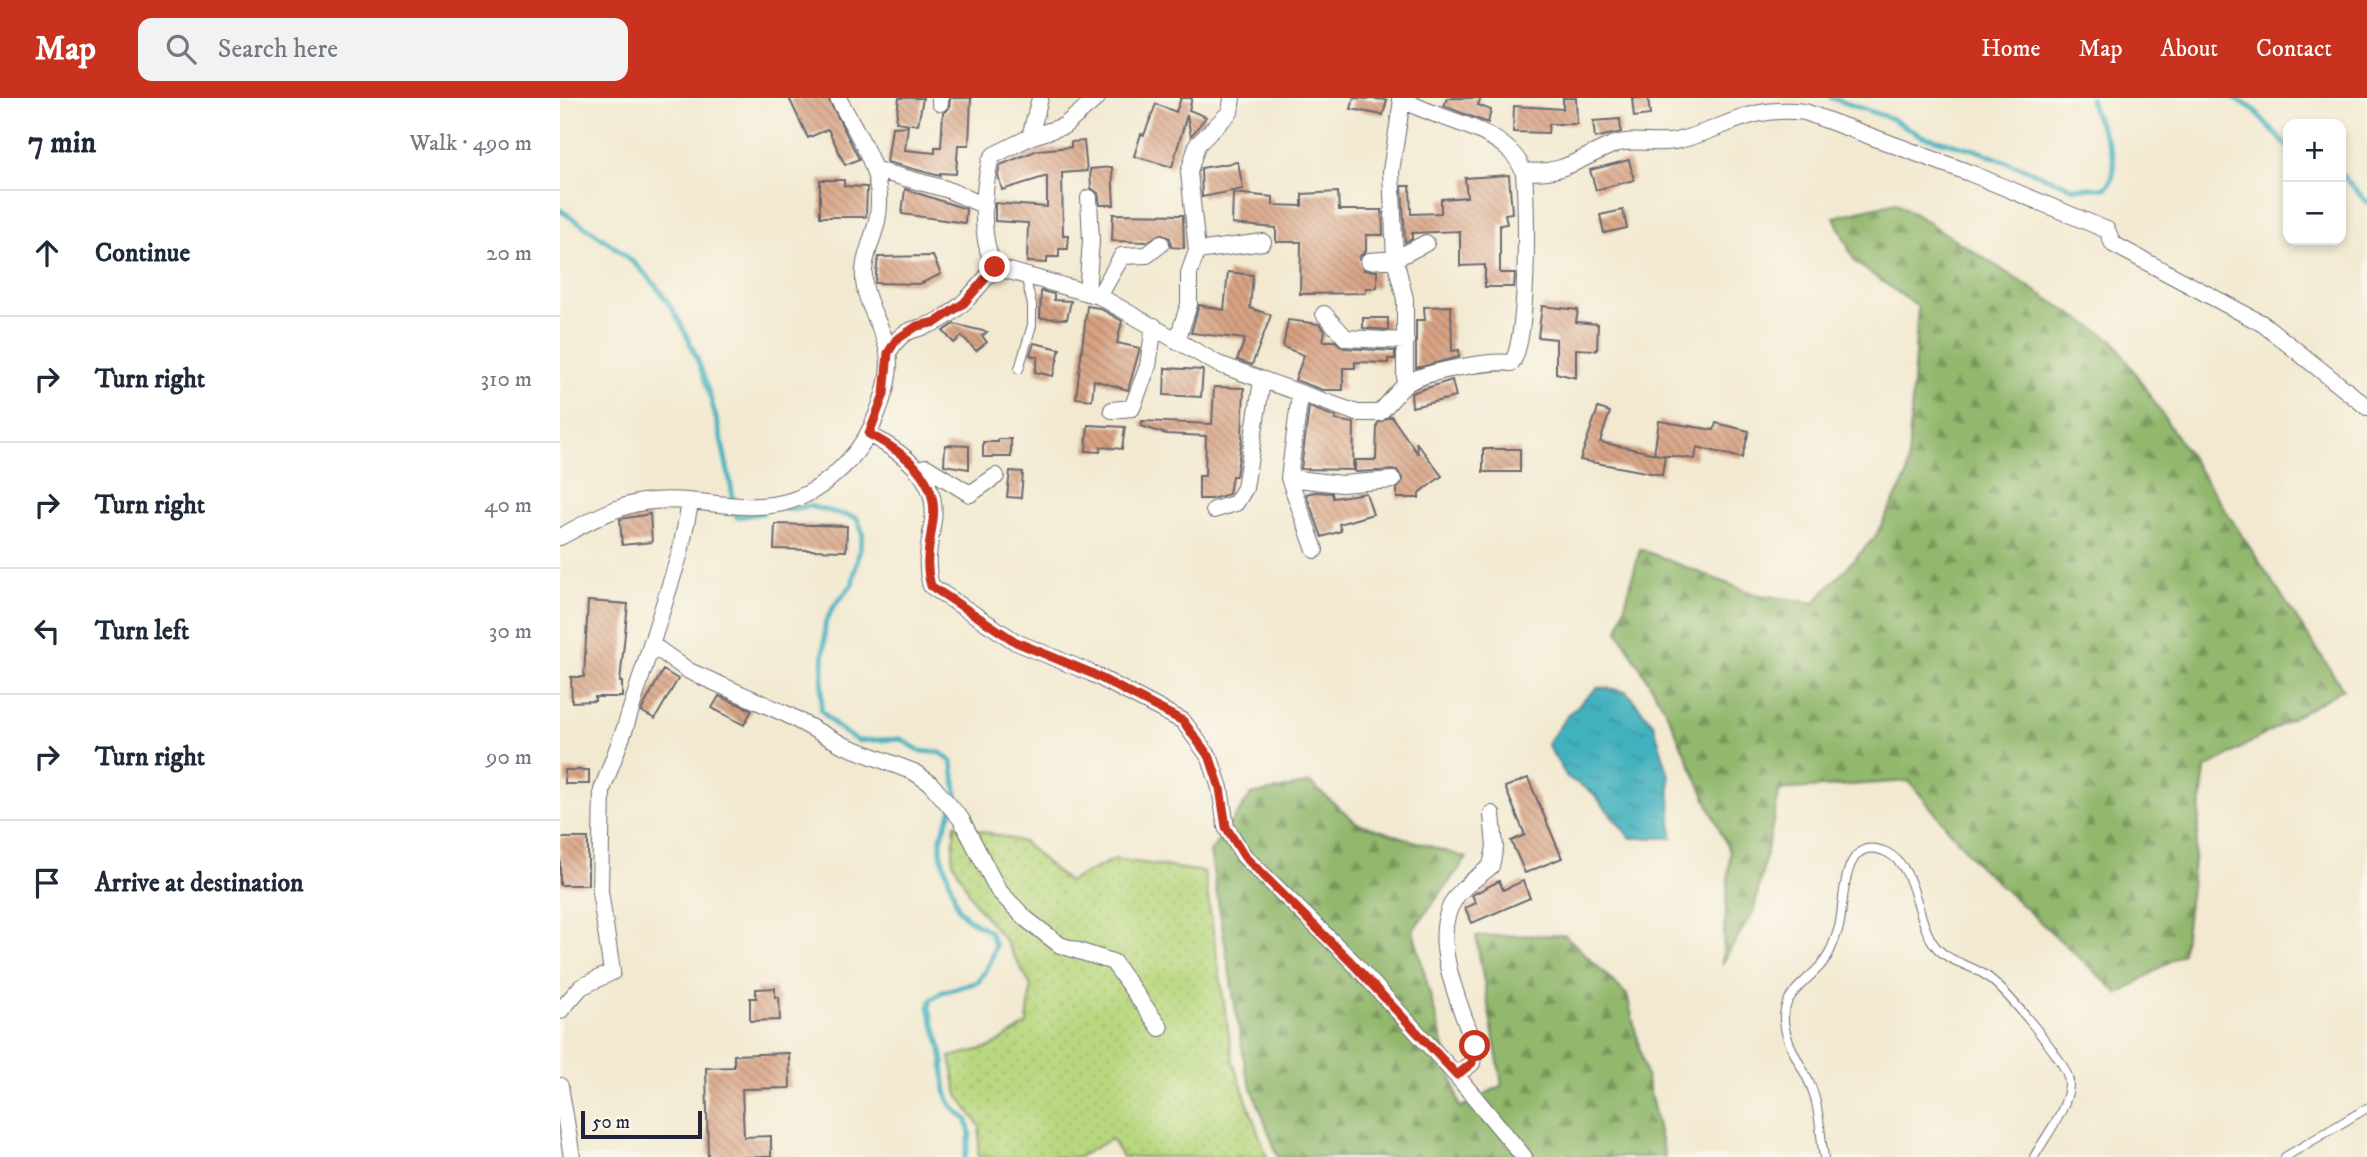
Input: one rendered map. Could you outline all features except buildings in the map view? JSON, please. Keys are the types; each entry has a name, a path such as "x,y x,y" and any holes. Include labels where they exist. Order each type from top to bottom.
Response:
{"street":[{"path":"560,537 625,506 645,502 765,507 805,496 843,467 869,434 884,394 888,353 864,287 864,256 878,214 879,181 876,170 838,98"},
{"path":"1030,137 1040,98"},
{"path":"1097,98 1064,126 1030,137 994,155 990,161 985,206 988,254 995,267 1093,295 1218,364 1300,395 1374,415 1405,385 1465,367 1511,363 1515,359 1522,324 1525,275 1524,171 1510,152 1496,141 1401,99 1391,171 1395,259 1405,299 1405,385"},
{"path":"1177,341 1189,304 1189,273 1197,251 1189,172 1197,145 1230,112 1232,98"},
{"path":"1524,171 1567,169 1618,143 1674,142 1755,112 1779,109 1805,112 1970,173 2107,230 2113,244 2263,324 2367,407"},
{"path":"876,170 946,189 985,206"},
{"path":"1089,198 1093,295"},
{"path":"1197,251 1263,242"},
{"path":"1368,261 1395,259 1426,243"},
{"path":"1093,295 1122,256 1147,255 1161,244"},
{"path":"888,353 904,334 917,326 936,322 964,303 995,267"},
{"path":"1324,314 1346,338 1406,341"},
{"path":"1112,410 1132,408 1148,366 1154,327"},
{"path":"1214,510 1236,503 1245,488 1262,381"},
{"path":"1300,395 1289,478 1315,550"},
{"path":"869,434 899,450 918,469 933,498 934,517 926,570 931,586 1016,642 1091,673 1183,721 1210,758 1220,788 1226,827 1244,856 1350,961 1457,1075 1524,1157"},
{"path":"918,469 926,467 970,494 996,476"},
{"path":"1289,478 1341,484 1393,480"},
{"path":"560,1011 581,987 612,972 600,891 602,790 680,553 690,504"},
{"path":"651,644 689,671 786,714 843,745 914,772 930,783 961,819 998,890 1026,919 1060,945 1113,962 1160,1028"},
{"path":"1457,1075 1472,1063 1475,1046 1461,1011 1443,932 1447,911 1461,890 1491,866 1495,847 1492,814"},
{"path":"560,1086 572,1157"}],"lane":[{"path":"1019,369 1032,325 1032,305 1025,275"},
{"path":"1824,1157 1813,1091 1788,1039 1784,1018 1786,1004 1798,986 1827,957 1839,927 1849,865 1864,851 1879,850 1889,853 1903,866 1936,948 1988,977 2059,1056 2069,1080 2064,1104 2034,1157"},
{"path":"2285,1157 2367,1108"}],"green space":[{"path":"1896,202 2114,341 2343,689 2205,769 2183,953 2119,994 1978,865 1909,781 1780,790 1754,910 1722,964 1730,852 1666,711 1618,631 1640,549 1754,594 1814,603 1875,537 1907,476 1918,307 1855,262 1834,217"},
{"path":"1310,783 1357,823 1467,858 1413,930 1460,1108 1502,1085 1476,936 1565,935 1627,995 1665,1157 1278,1157 1246,1072 1210,852 1251,795"},
{"path":"955,824 1023,842 1068,882 1115,859 1204,872 1233,1062 1267,1157 1122,1157 1111,1139 1079,1157 978,1157 980,1127 958,1095 950,1057 991,1047 1027,1024 1031,986 1006,942 975,904 952,860"}],"water":[{"path":"1598,687 1626,691 1654,725 1669,776 1672,838 1630,838 1593,793 1567,777 1547,744 1568,715"}],"waterway":[{"path":"1831,98 1890,118 1922,136 1973,149 2074,188 2106,188 2114,166 2109,144 2090,98"},
{"path":"2233,98 2252,108 2283,142"},
{"path":"2346,179 2367,202"},
{"path":"560,210 629,259 649,278 668,303 685,331 708,391 725,454 737,517 763,513"},
{"path":"786,510 809,506 857,518 863,534 852,585 833,607 825,624 821,710 837,727 858,741 901,739 920,751 941,753 952,762 957,795 941,838 941,854 958,908 968,919 989,931 995,945 991,961 978,982 942,992 931,1000 929,1007 941,1049 948,1098 958,1113 967,1120 970,1135 965,1157"}],"route":[{"path":"995,267 964,303 936,322 917,326 896,340 888,353 888,376 884,394 869,434 899,450 927,482 933,498 934,517 926,570 931,586 1016,642 1140,696 1183,721 1210,758 1220,788 1226,827 1244,856 1350,961 1457,1075 1472,1063 1475,1046"}]}
